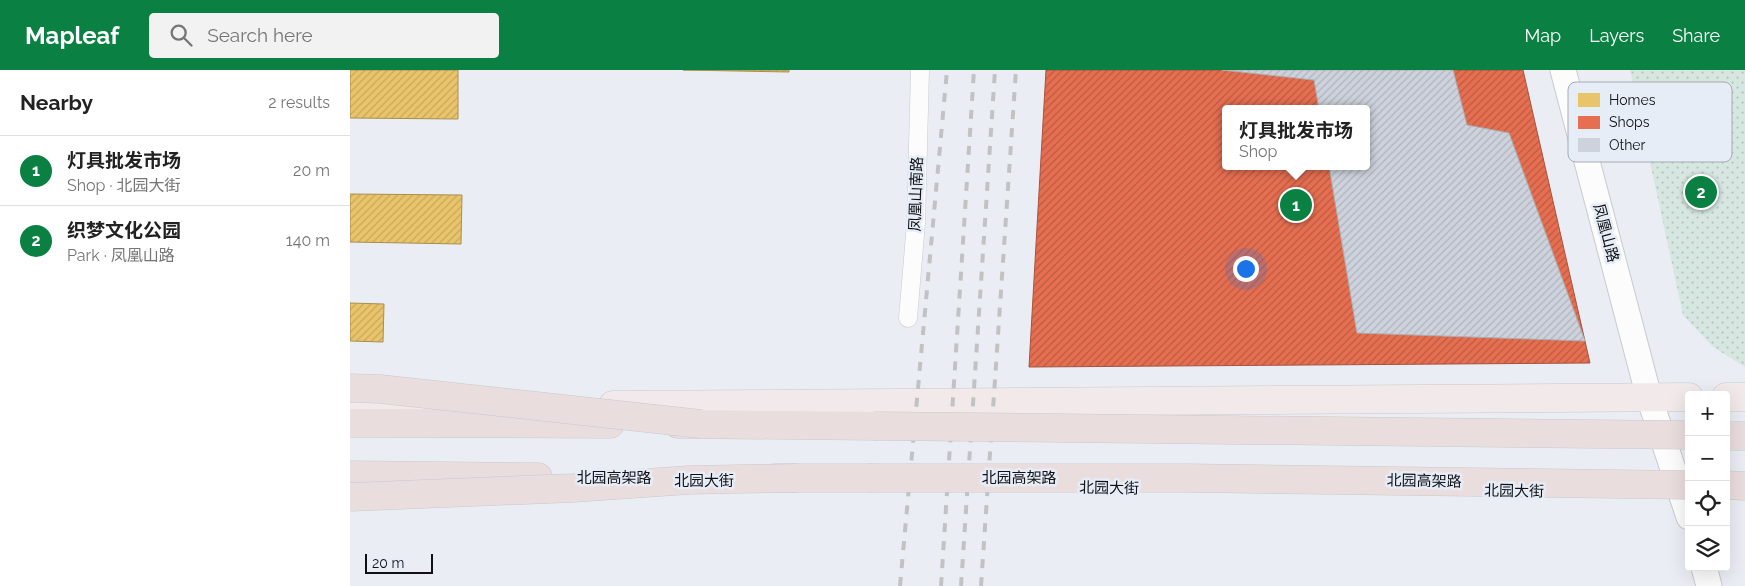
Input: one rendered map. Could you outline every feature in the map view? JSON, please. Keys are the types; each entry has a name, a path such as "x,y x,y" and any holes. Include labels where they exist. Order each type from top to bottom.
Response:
{"highway":[{"path":"350,388 380,389 701,424"},
{"path":"350,423 701,424 1685,435"},
{"path":"1730,436 1745,436"},
{"name":"北园高架路","path":"350,476 1185,478 1685,498"},
{"path":"350,497 564,489 689,480 797,478"},
{"path":"1730,486 1745,486"}],"main road":[{"name":"凤凰山路","path":"1563,70 1568,89"},
{"name":"凤凰山路","path":"1587,162 1649,397 1685,493"},
{"path":"350,405 1685,397"},
{"path":"1730,397 1745,397"},
{"name":"北园大街","path":"350,480 822,482 1166,490 1685,498"},
{"path":"1730,494 1745,494"},
{"path":"1705,571 1709,586"}],"street":[{"name":"凤凰山南路","path":"908,318 916,224 920,70"}],"shaded area":[{"path":"1630,70 1745,70 1745,367 1713,347 1683,315 1650,162 1732,162 1732,82 1633,82"}],"building: Homes":[{"path":"350,70 458,70 458,119 350,118"},
{"path":"683,70 789,70 789,72"},
{"path":"350,194 462,195 461,244 350,242"},
{"path":"350,303 384,304 383,342 350,341"}],"building: Shops":[{"path":"1046,70 1523,70 1590,363 1029,367"}],"building: Other":[{"path":"1222,70 1453,70 1467,125 1509,133 1585,341 1357,333 1330,170 1370,170 1370,105 1318,105 1314,80"}],"railway":[{"path":"900,586 947,70"},
{"path":"941,586 974,70"},
{"path":"961,586 995,70"},
{"path":"981,586 1016,70"}],"place":[{"name":"织梦文化公园","path":"1701,192"},
{"name":"灯具批发市场","path":"1296,205"}]}
